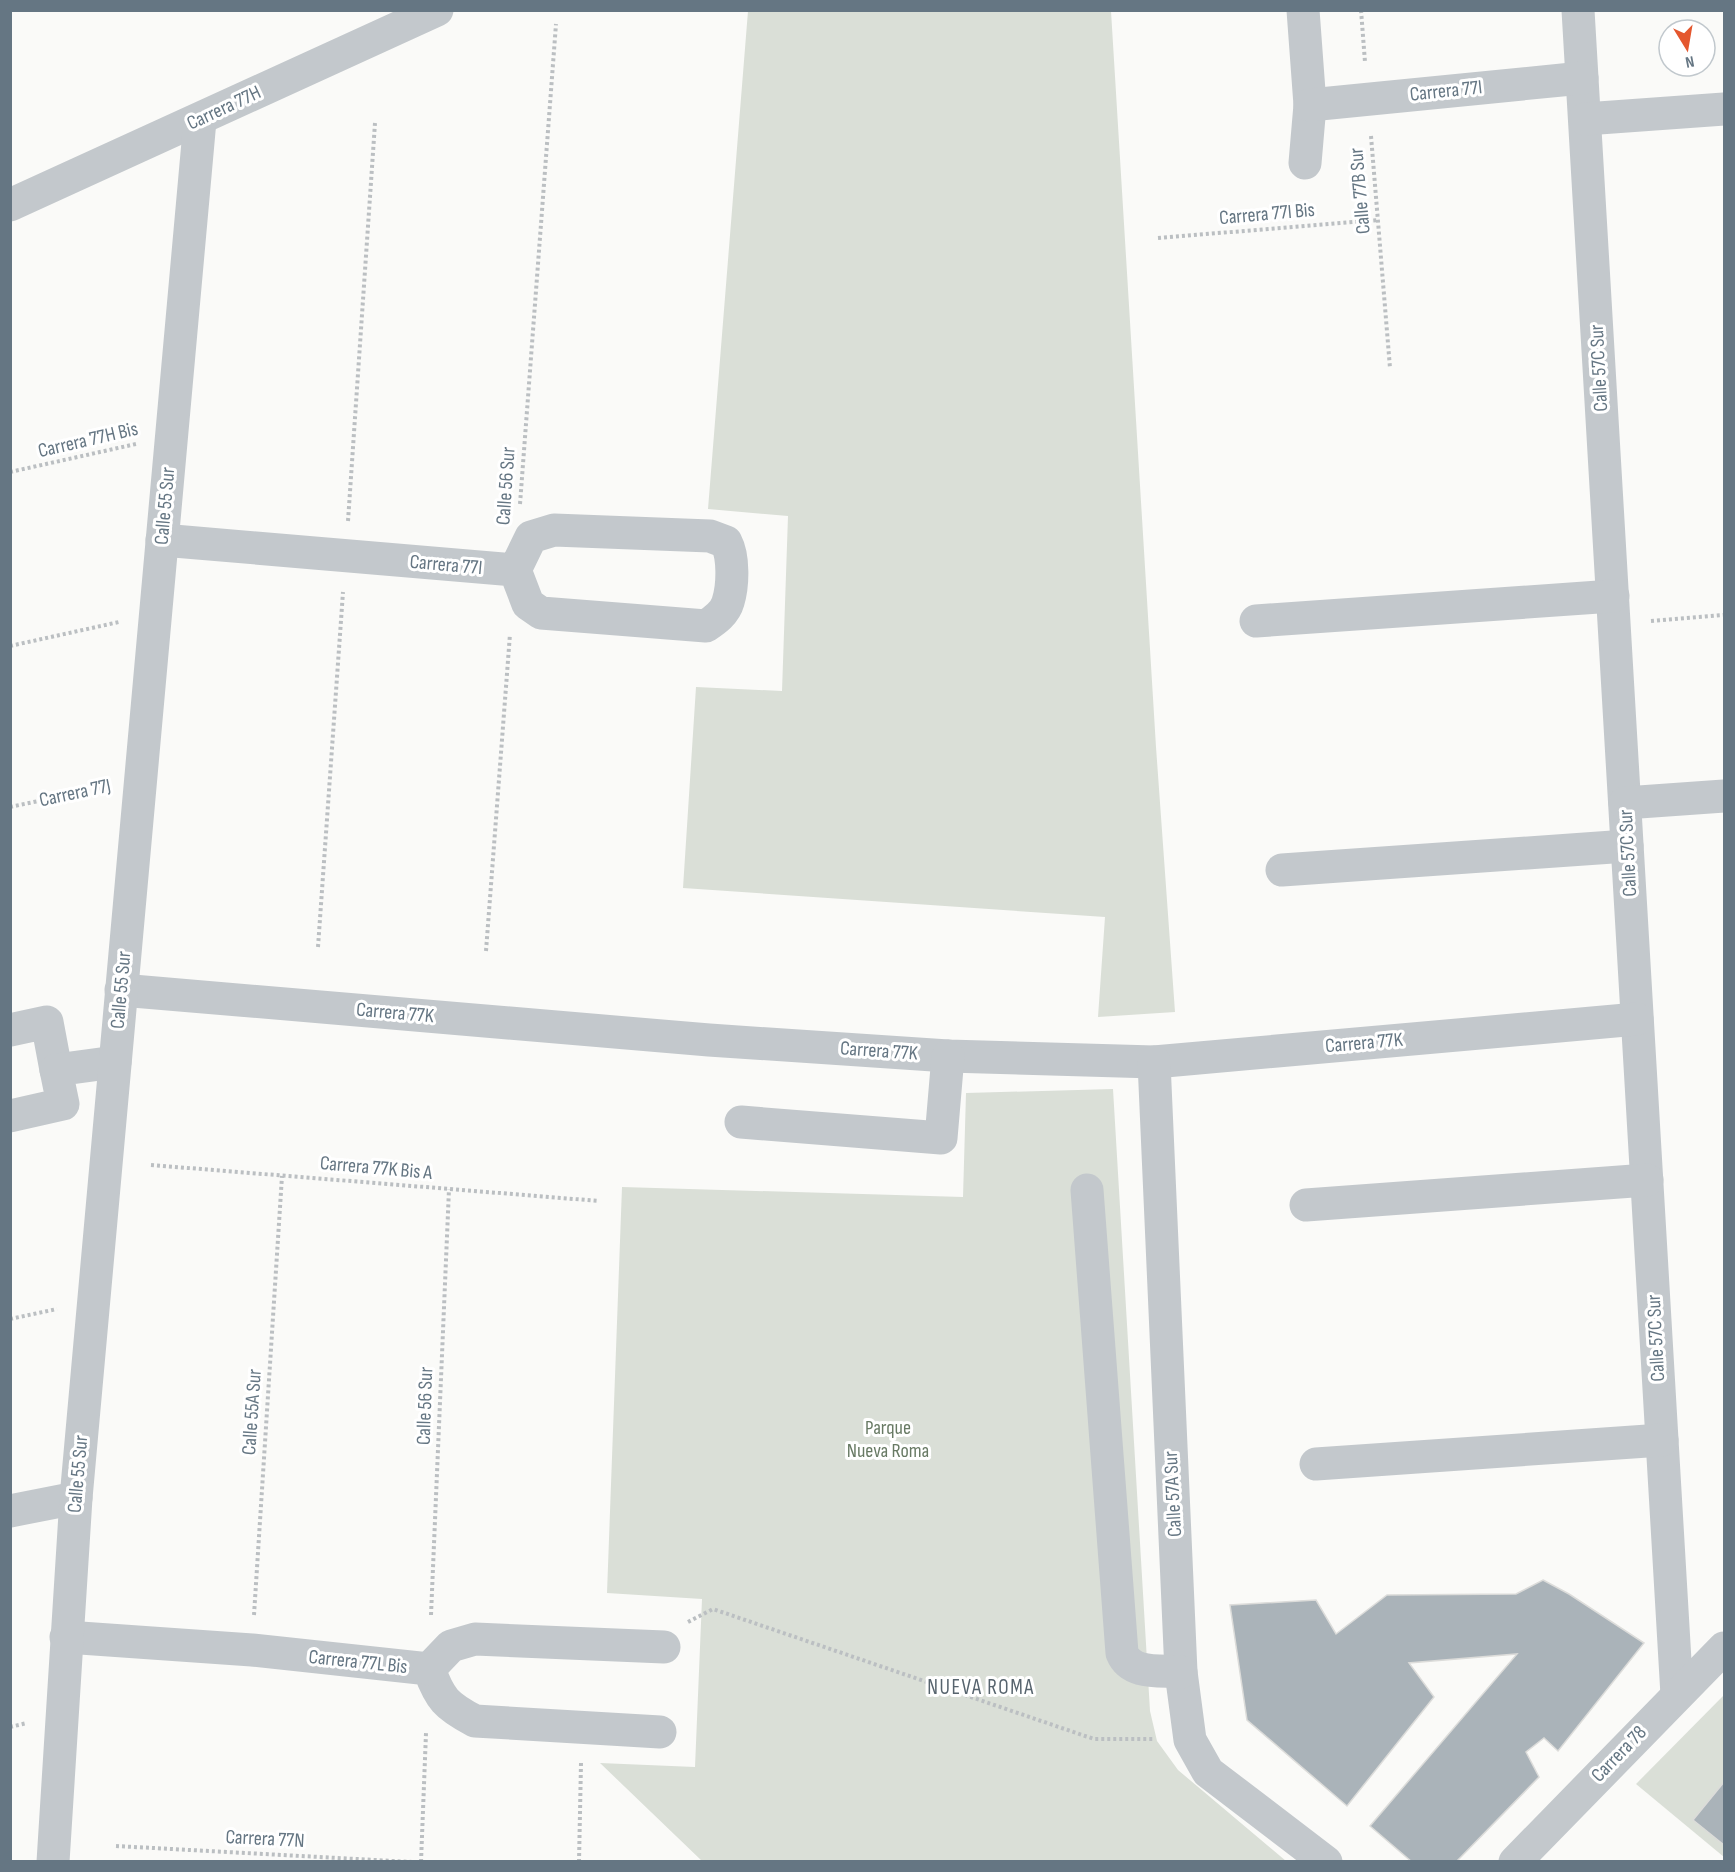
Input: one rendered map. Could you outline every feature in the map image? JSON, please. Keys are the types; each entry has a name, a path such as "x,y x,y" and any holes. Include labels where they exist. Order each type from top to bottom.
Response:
{"street":[{"name":"Carrera 77H","path":"10,205 437,10"},
{"path":"1303,10 1310,105 1305,164"},
{"name":"Calle 57C Sur","path":"1578,10 1677,1695"},
{"name":"Carrera 77I","path":"1310,105 1582,78"},
{"path":"1585,119 1725,109"},
{"name":"Calle 55 Sur","path":"53,1862 76,1498 200,120"},
{"path":"554,530 710,536 726,542 732,552 728,603 718,618 706,626 541,613 528,604 514,570 531,537 554,530"},
{"name":"Carrera 77I","path":"162,540 514,570"},
{"path":"1256,621 1614,610"},
{"path":"1624,803 1725,796"},
{"path":"1282,870 1627,846"},
{"name":"Carrera 77K","path":"121,990 698,1039 948,1056 1154,1062 1637,1019"},
{"path":"10,1030 47,1022 63,1104 10,1116"},
{"path":"741,1122 940,1138 948,1056"},
{"path":"56,1070 115,1062"},
{"name":"Calle 57A Sur","path":"1154,1062 1181,1672 1190,1740 1208,1772 1326,1862"},
{"path":"1306,1205 1647,1179"},
{"path":"1087,1190 1122,1653 1126,1662 1133,1668 1181,1672"},
{"path":"1316,1464 1662,1440"},
{"path":"10,1511 76,1498"},
{"name":"Carrera 77L Bis","path":"66,1637 252,1650 429,1670 439,1695 453,1710 475,1721 660,1732"},
{"path":"429,1670 451,1646 475,1639 664,1647"},
{"name":"Carrera 78","path":"1515,1862 1725,1648"}],"path":[{"name":"Calle 77B Sur","path":"1361,10 1390,368"},
{"name":"Calle 56 Sur","path":"519,511 556,24"},
{"name":"Carrera 77I Bis","path":"1158,238 1378,220"},
{"name":"Carrera 77H Bis","path":"10,472 171,436"},
{"path":"1614,610 1725,615"},
{"path":"10,646 155,614"},
{"path":"486,951 510,630"},
{"name":"Carrera 77J","path":"10,807 140,779"},
{"name":"Carrera 77K Bis A","path":"151,1165 599,1201"},
{"name":"Calle 55A Sur","path":"252,1650 282,1176"},
{"name":"Calle 56 Sur","path":"431,1623 448,1189"},
{"path":"10,1319 93,1302"},
{"path":"664,1647 690,1620 712,1609 1094,1739 1190,1740"},
{"path":"421,1862 427,1726"},
{"path":"579,1862 581,1728"},
{"name":"Carrera 77N","path":"116,1846 412,1862"}],"green space":[{"path":"748,11 1111,11 1156,747 1175,1012 1098,1017 1105,917 683,888 696,687 782,691 788,516 708,509"},
{"name":"Parque Nueva Roma","path":"1113,1089 1150,1711 1157,1741 1178,1770 1286,1861 702,1861 600,1763 695,1767 702,1599 607,1593 622,1187 963,1197 966,1093"},
{"path":"1724,1695 1724,1857 1636,1784"}],"building":[{"path":"1543,1580 1569,1594 1644,1643 1558,1751 1544,1738 1526,1752 1539,1777 1456,1862 1412,1862 1370,1826 1517,1654 1409,1663 1434,1697 1347,1806 1247,1720 1230,1605 1316,1600 1336,1634 1387,1595 1516,1594"},
{"path":"1724,1782 1724,1845 1693,1820"}],"district":[{"name":"NUEVA ROMA","path":"981,1687"}]}
